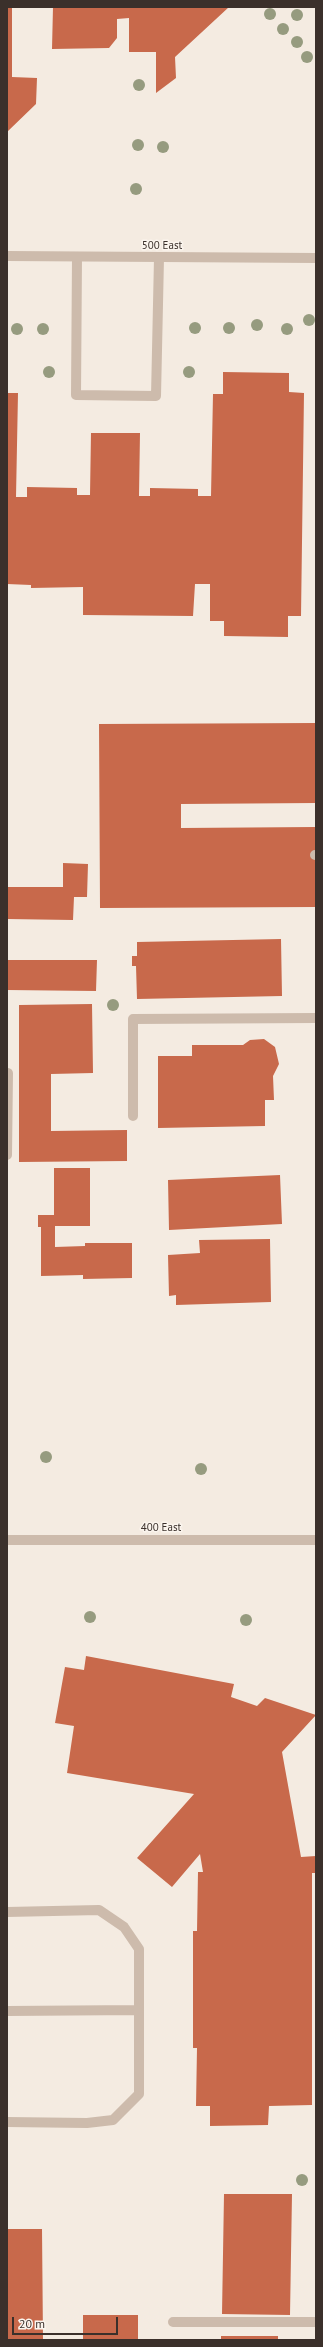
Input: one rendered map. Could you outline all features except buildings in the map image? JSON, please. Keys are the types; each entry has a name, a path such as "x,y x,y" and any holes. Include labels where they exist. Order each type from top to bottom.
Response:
{"street":[{"name":"500 East","path":"7,256 316,258"},
{"path":"77,257 76,396 156,396 159,258"},
{"path":"133,1116 133,1019 316,1018"},
{"path":"7,1155 8,1073"},
{"name":"400 East","path":"7,1540 316,1540"},
{"path":"7,1912 99,1910 124,1927 139,1949 139,2094 113,2120 87,2123 7,2122"},
{"path":"7,2011 139,2010"},
{"path":"173,2322 316,2322"}]}
